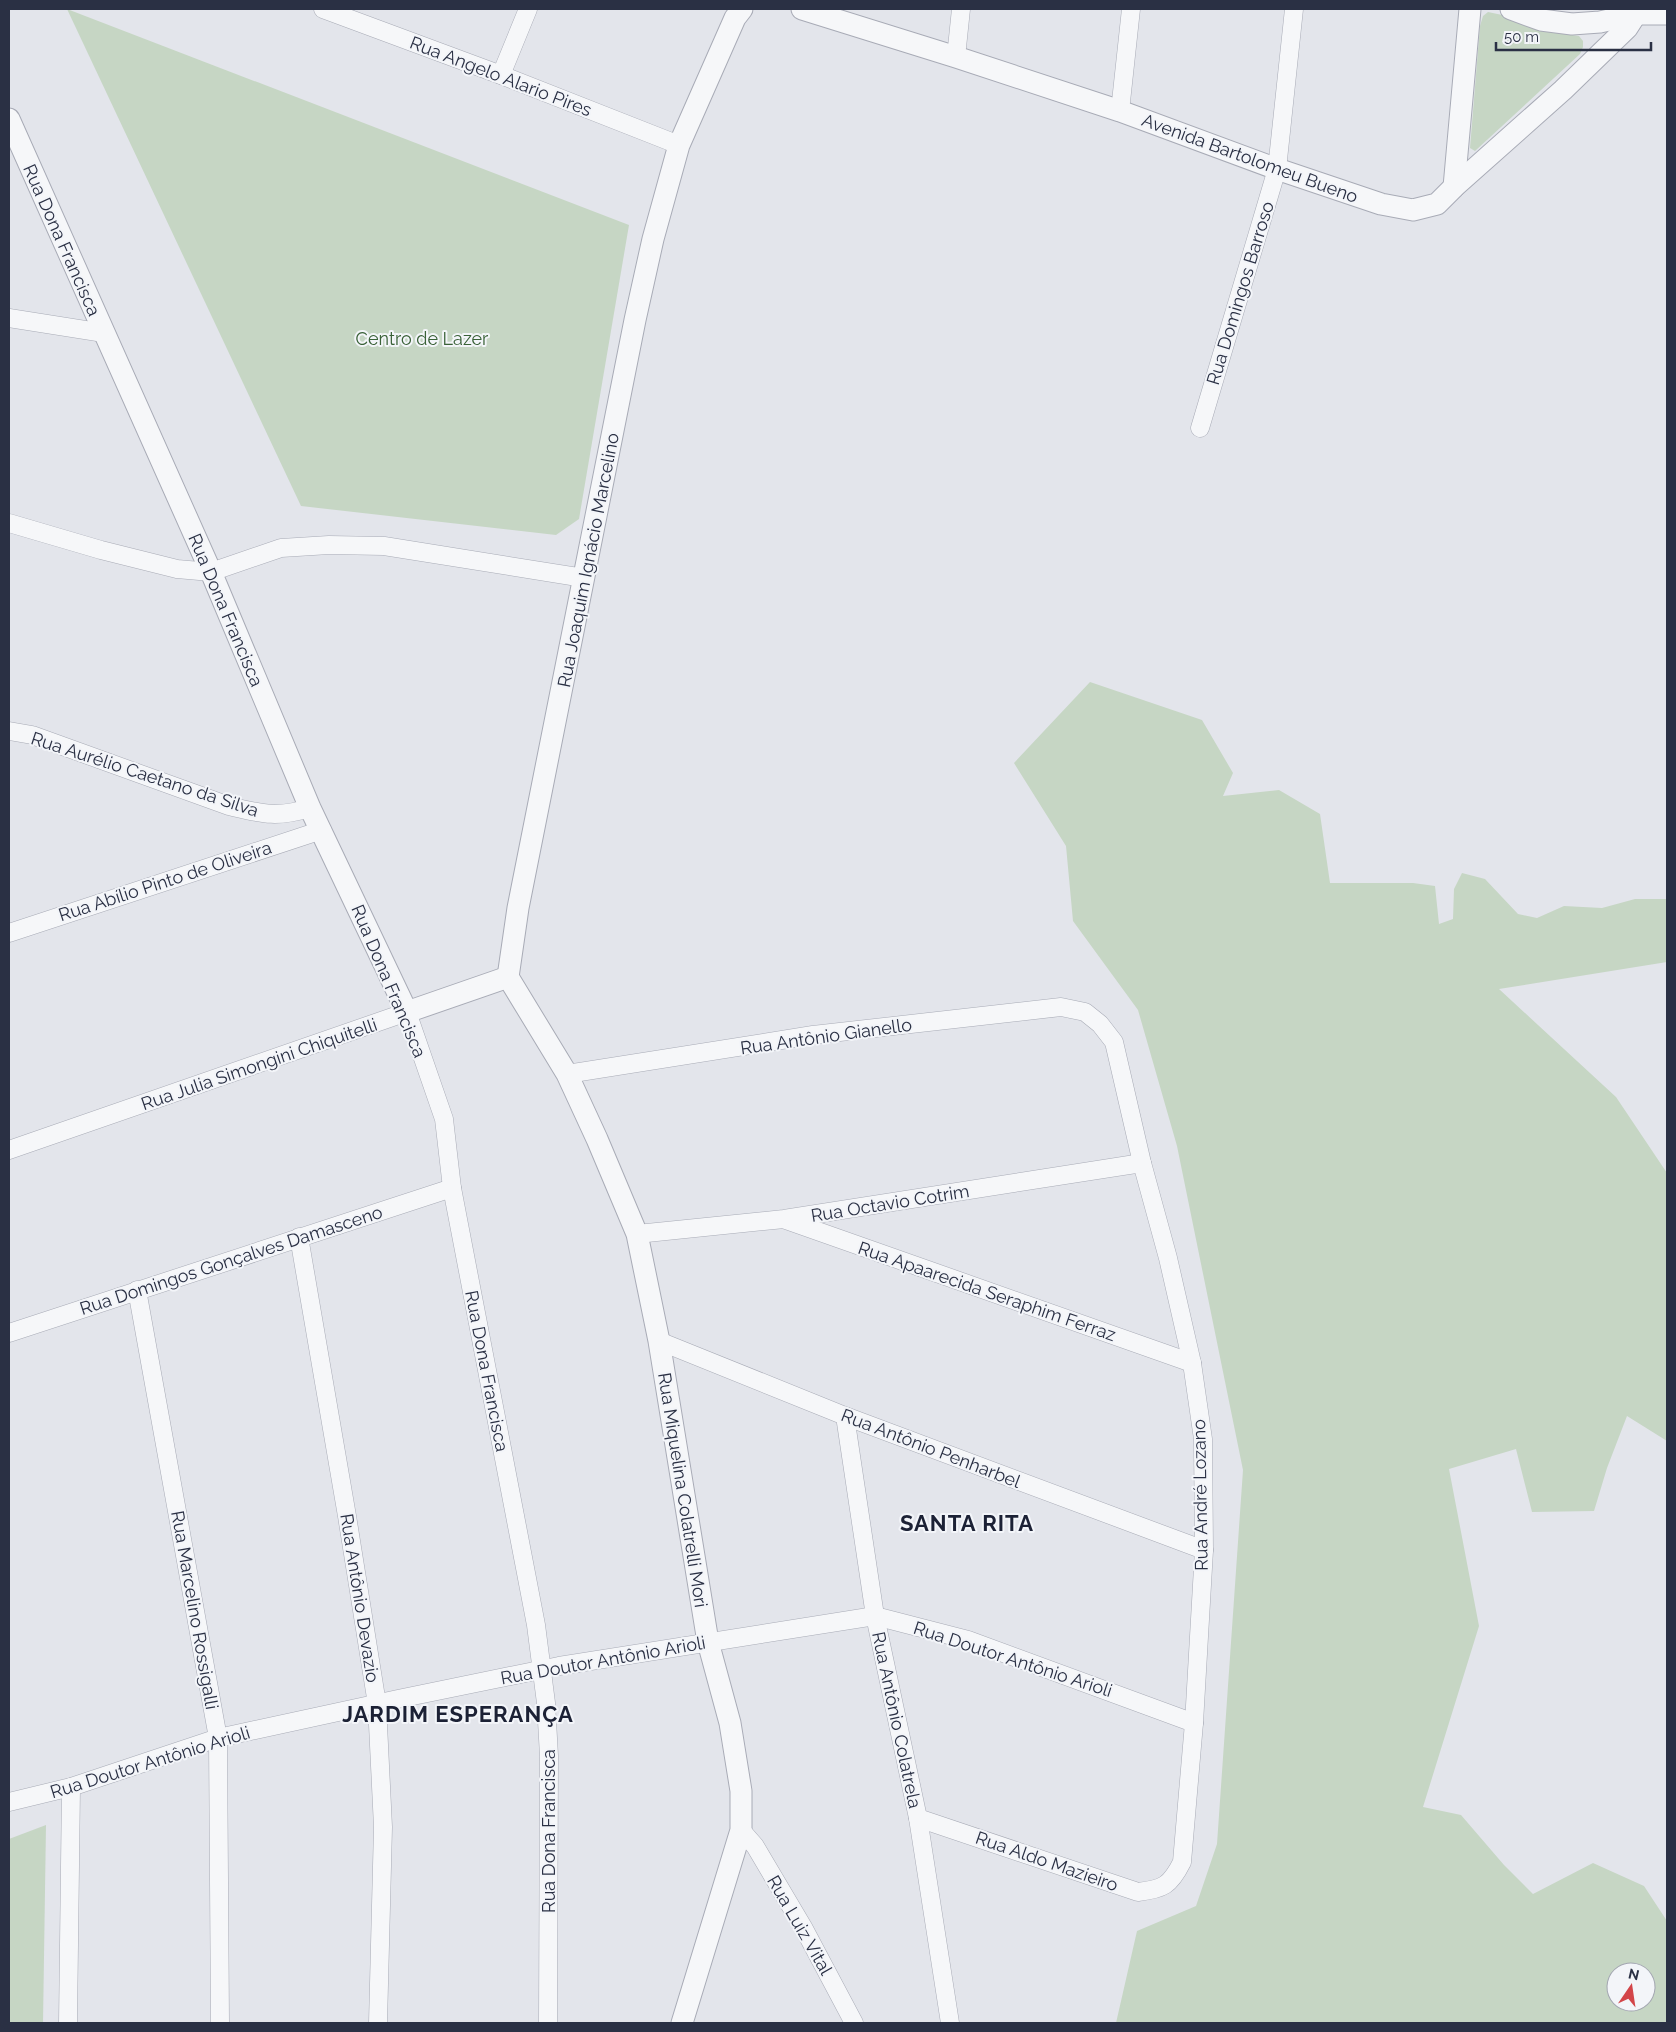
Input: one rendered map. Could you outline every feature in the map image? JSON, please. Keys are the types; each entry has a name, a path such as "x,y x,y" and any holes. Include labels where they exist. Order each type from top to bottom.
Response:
{"street":[{"name":"Rua Angelo Alario Pires","path":"323,9 501,75 679,145"},
{"path":"501,75 528,9"},
{"name":"Rua Joaquim Ignácio Marcelino","path":"508,977 518,908 653,238 679,145 735,18 742,9"},
{"name":"Avenida Bartolomeu Bueno","path":"802,9 956,56 1120,111 1276,169 1380,204 1413,210 1437,204 1563,90 1627,28 1636,11"},
{"path":"956,56 961,9"},
{"path":"1120,111 1131,9"},
{"name":"Rua Domingos Barroso","path":"1200,428 1276,169 1294,9"},
{"path":"1454,187 1470,9"},
{"path":"1511,9 1541,20 1572,24 1600,22 1636,11 1667,14"},
{"name":"Rua Dona Francisca","path":"9,119 211,572 310,808 407,1012 444,1119 452,1188 534,1615 546,1703 549,1756 548,2023"},
{"path":"9,318 104,333"},
{"path":"9,522 101,550 177,569 211,572 281,548 328,545 384,546 584,578"},
{"name":"Rua Aurélio Caetano da Silva","path":"9,731 32,736 229,806 262,814 288,814 310,808"},
{"name":"Rua Abílio Pinto de Oliveira","path":"9,933 322,830"},
{"name":"Rua Julia Simongini Chiquitelli","path":"9,1150 508,977"},
{"name":"Rua Miquelina Colatrelli Mori","path":"508,977 567,1074 598,1139 637,1234 659,1341 708,1642 730,1723 741,1791 741,1830 682,2023"},
{"name":"Rua Antônio Gianello","path":"567,1074 823,1034 1061,1007 1085,1012"},
{"name":"Rua André Lozano","path":"1085,1012 1100,1024 1114,1042 1192,1363 1203,1439 1204,1550 1194,1723 1182,1862 1174,1878"},
{"name":"Rua Octavio Cotrim","path":"637,1234 784,1219 1142,1163"},
{"name":"Rua Domingos Gonçalves Damasceno","path":"9,1333 452,1188"},
{"name":"Rua Apaarecida Seraphim Ferraz","path":"784,1219 1192,1363"},
{"name":"Rua Antônio Devazio","path":"299,1237 347,1516 376,1704 383,1827 378,2023"},
{"name":"Rua Marcelino Rossigalli","path":"137,1290 218,1738 220,2023"},
{"name":"Rua Antônio Penharbel","path":"659,1341 845,1416 1204,1550"},
{"name":"Rua Antônio Colatrela","path":"845,1416 875,1616 918,1818 950,2023"},
{"name":"Rua Doutor Antônio Arioli","path":"9,1802 71,1787 218,1738 376,1704 542,1669 875,1616 968,1640 1194,1723"},
{"path":"68,2023 71,1787"},
{"name":"Rua Aldo Mazieiro","path":"918,1818 1138,1892 1158,1889 1174,1878"},
{"name":"Rua Luiz Vital","path":"741,1830 755,1846 803,1927 854,2023"}],"green space":[{"name":"Centro de Lazer","path":"67,9 629,225 579,519 556,535 301,506"},
{"path":"1488,12 1507,16 1523,25 1545,31 1579,36 1583,41 1583,47 1580,54 1475,151 1470,148 1480,26 1483,16"},
{"path":"1090,682 1202,720 1233,773 1223,796 1279,790 1320,814 1330,883 1413,883 1435,886 1439,924 1453,919 1454,889 1462,873 1485,879 1518,914 1537,918 1564,906 1602,908 1635,899 1667,899 1667,962 1499,989 1616,1097 1667,1173 1667,1441 1627,1416 1607,1468 1594,1511 1532,1512 1516,1449 1449,1469 1479,1626 1423,1807 1461,1815 1504,1865 1533,1894 1593,1863 1644,1886 1667,1921 1667,2023 1116,2023 1137,1931 1196,1906 1217,1844 1243,1470 1177,1146 1138,1010 1073,921 1066,846 1014,763"},
{"path":"46,1825 43,2023 9,2023 9,1839"}],"district":[{"name":"SANTA RITA","path":"967,1523"},
{"name":"JARDIM ESPERANÇA","path":"458,1714"}]}
